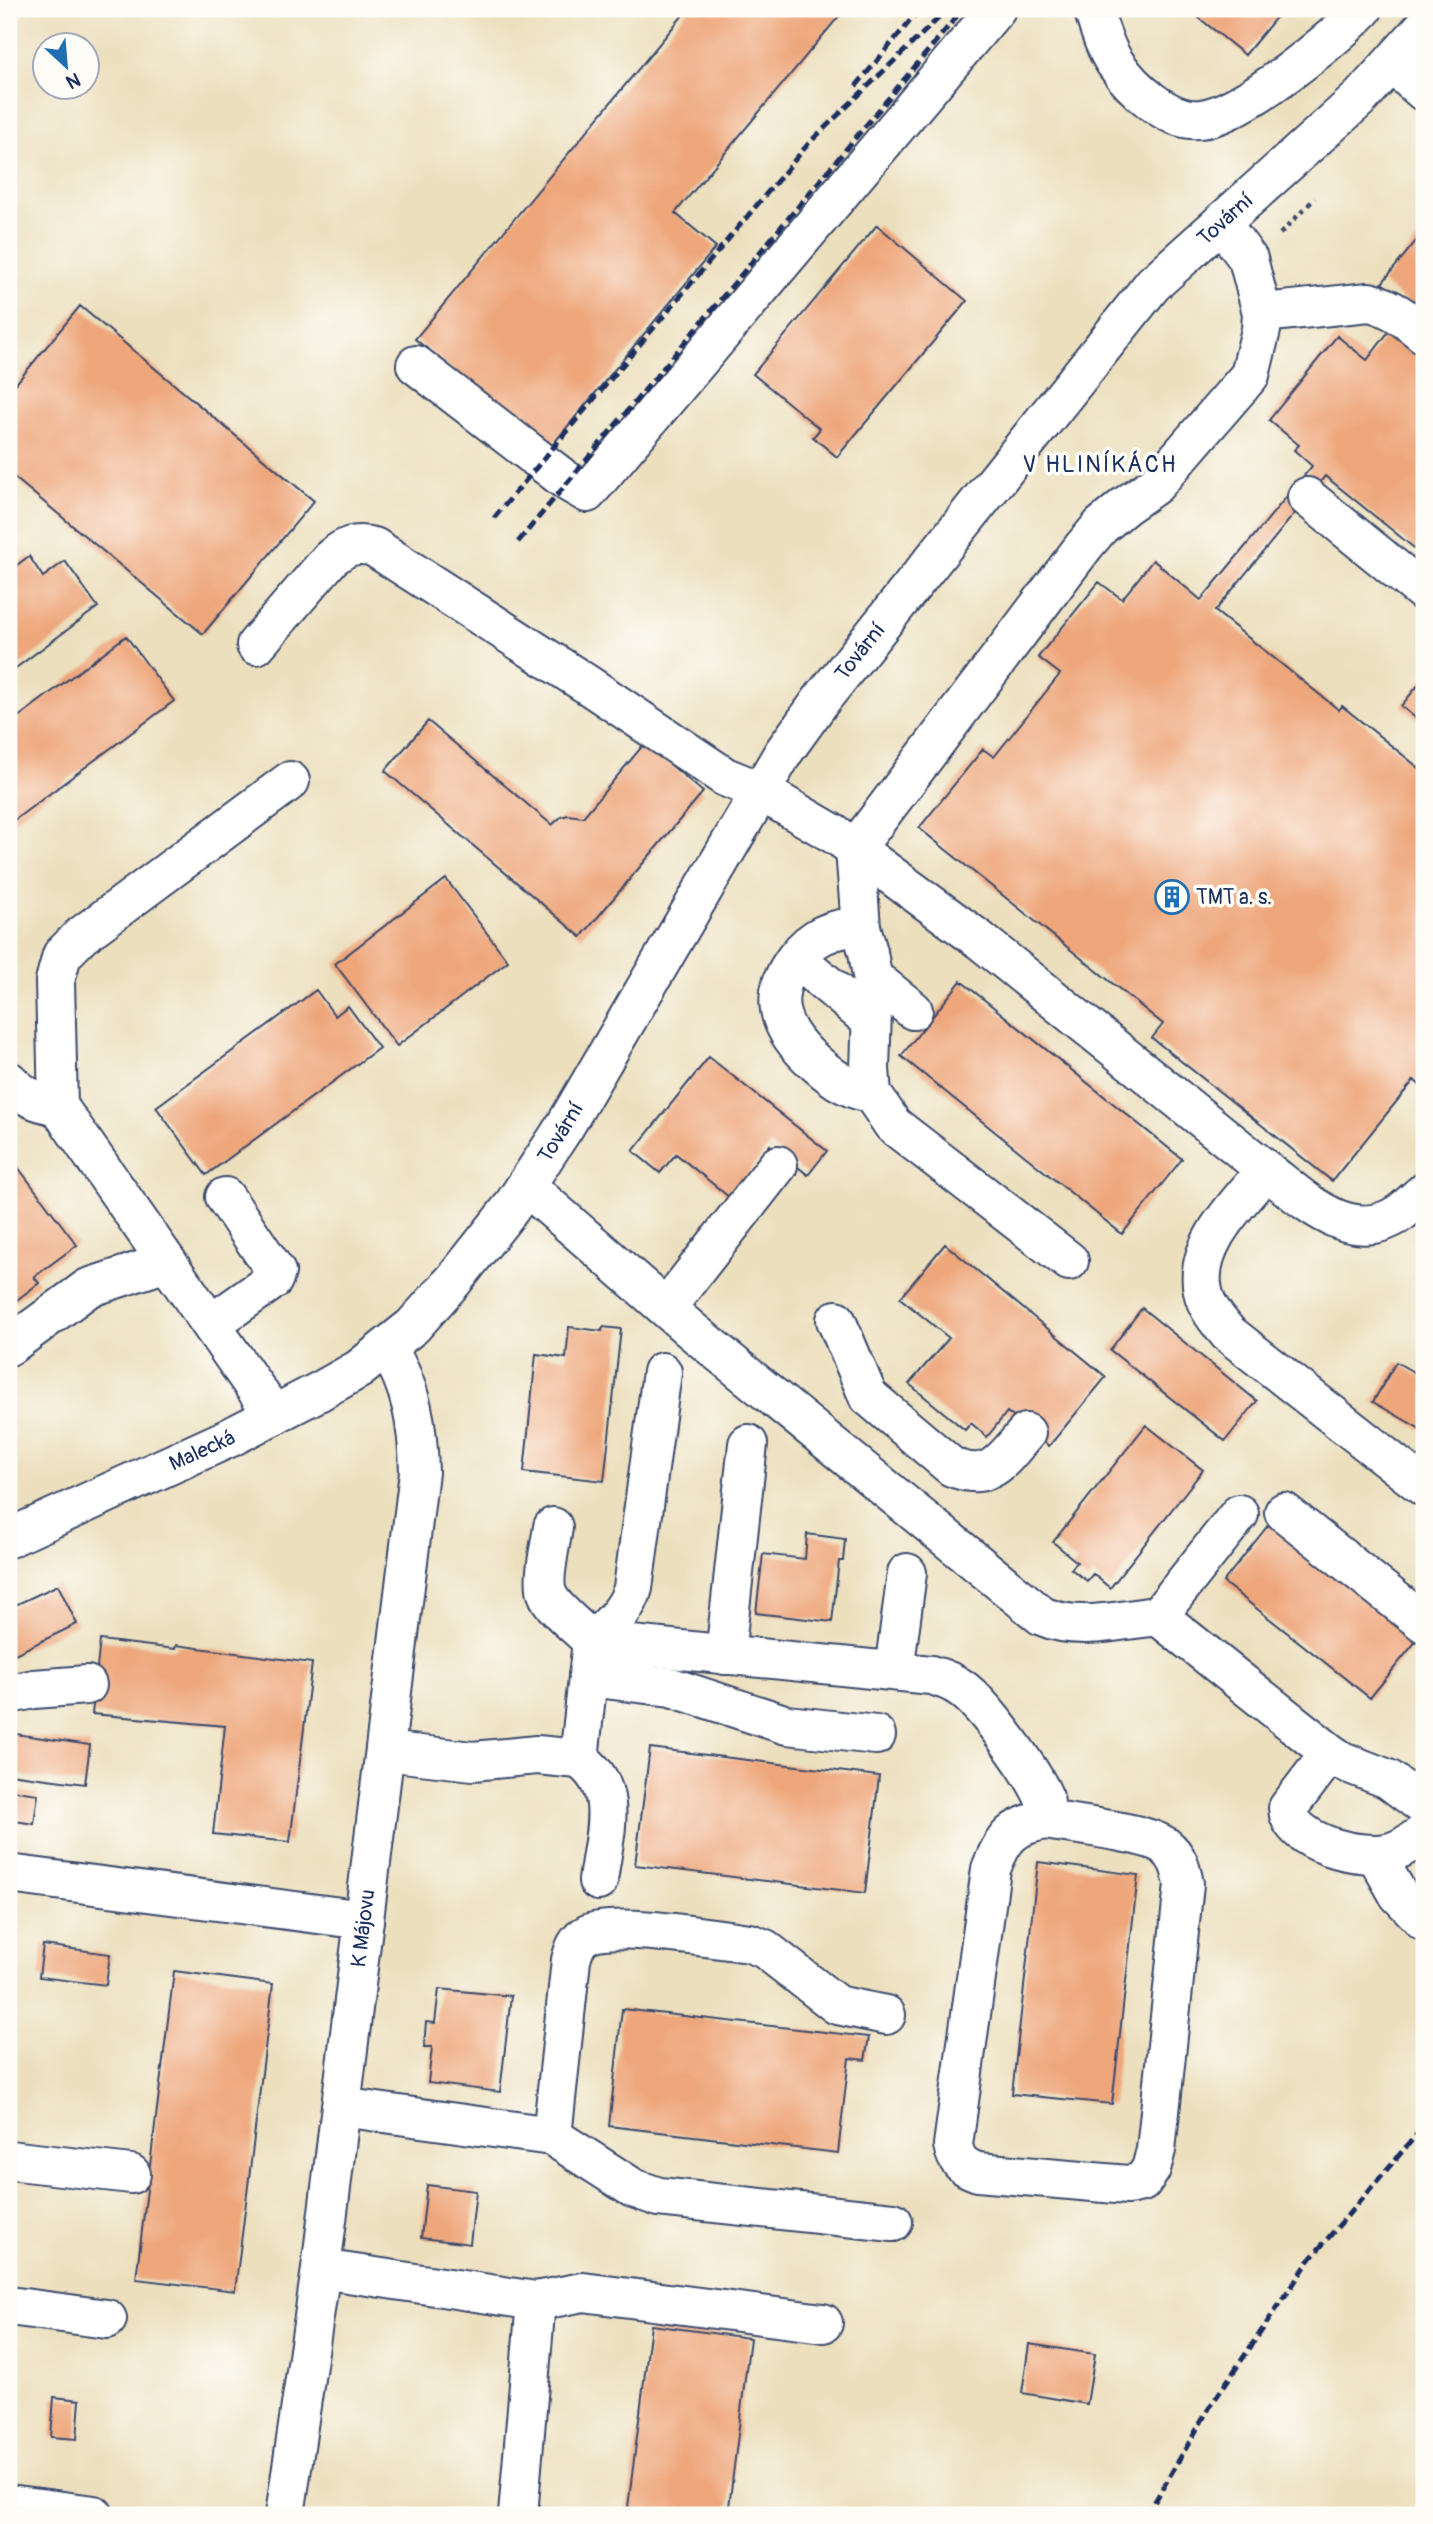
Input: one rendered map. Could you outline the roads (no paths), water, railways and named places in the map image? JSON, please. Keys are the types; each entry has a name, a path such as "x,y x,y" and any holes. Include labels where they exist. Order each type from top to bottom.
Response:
{"street":[{"path":"416,365 568,482 587,493 996,9"},
{"path":"1093,9 1115,62 1130,81 1155,103 1179,117 1201,120 1220,114 1266,88 1348,24 1363,9"},
{"name":"Tovární","path":"387,1348 435,1303 526,1186 565,1126 783,753 822,699 1153,284 1360,98 1424,27"},
{"path":"1392,64 1424,92"},
{"path":"1069,1261 893,1125 872,1094 870,1021 873,982 860,927 855,849 1084,546 1117,513 1155,485 1250,375 1261,330 1262,313 1248,259 1221,223"},
{"path":"1262,313 1369,302 1399,314 1424,334"},
{"path":"1307,497 1424,592"},
{"path":"256,645 331,558 346,547 359,543 374,547 724,777 760,791 839,837 981,941 1326,1216 1348,1225 1375,1225 1399,1214 1424,1192"},
{"path":"274,1415 58,1106 55,981 62,955 81,936 290,781"},
{"path":"860,927 825,933 804,947 786,971 778,996 782,1020 797,1046 837,1082 872,1094"},
{"path":"796,958 870,1021"},
{"path":"873,982 882,985 912,1010"},
{"path":"9,1081 27,1098 58,1106"},
{"path":"666,1308 778,1165"},
{"path":"1266,1170 1227,1218 1206,1254 1201,1276 1203,1293 1213,1315 1228,1333 1424,1487"},
{"path":"526,1186 666,1308 1042,1616 1058,1623 1075,1625 1158,1616 1330,1753 1342,1761 1388,1779 1424,1806"},
{"path":"211,1324 275,1276 273,1266 225,1197"},
{"path":"9,1346 88,1288 167,1262"},
{"path":"836,1320 868,1396 952,1467 977,1474 986,1472 998,1464 1026,1433"},
{"name":"Malecká","path":"9,1538 229,1438 359,1369 387,1348"},
{"name":"K Májovu","path":"285,2515 321,2269 419,1472 418,1437 412,1404 404,1376 387,1348"},
{"path":"579,1759 590,1660 630,1600 634,1588 662,1372"},
{"path":"828,1442 868,1396"},
{"path":"725,1655 748,1444"},
{"path":"1284,1512 1424,1623"},
{"path":"1158,1616 1239,1514"},
{"path":"553,1527 547,1592 590,1660 787,1724 876,1735"},
{"path":"894,1671 907,1573"},
{"path":"590,1660 725,1655 894,1671 946,1679 963,1690 983,1709 1031,1774 1045,1800 1047,1820"},
{"path":"9,1694 34,1689 87,1685"},
{"path":"385,1751 473,1760 537,1755 579,1759 592,1768 606,1794 607,1809 598,1881"},
{"path":"1330,1753 1288,1808 1289,1818 1296,1829 1332,1847 1358,1854 1376,1855 1393,1852 1424,1833"},
{"path":"1047,1820 1150,1838 1165,1846 1181,1867 1184,1884 1156,2150 1151,2169 1142,2182 1128,2185 978,2172 965,2168 955,2157 953,2146 991,1869 999,1849 1013,1831 1028,1823 1047,1820"},
{"path":"1376,1855 1398,1894 1424,1921"},
{"path":"9,1874 364,1920"},
{"path":"552,2136 571,1960 580,1940 589,1934 614,1928 750,1943 765,1949 837,2005 886,2015"},
{"path":"341,2107 552,2136 634,2188 659,2197 893,2222"},
{"path":"9,2160 131,2174"},
{"path":"321,2269 536,2301 583,2292 822,2323"},
{"path":"518,2515 536,2301"},
{"path":"9,2306 107,2319"},
{"path":"9,2504 94,2515"}],"railway":[{"path":"856,86 920,9"},
{"path":"494,518 809,143 948,9"},
{"path":"518,542 963,9"},
{"path":"1147,2515 1211,2405 1311,2258 1424,2126"}],"place":[{"name":"TMT a. s.","path":"1172,897"}],"district":[{"name":"V HLINÍKÁCH","path":"1100,464"}]}
